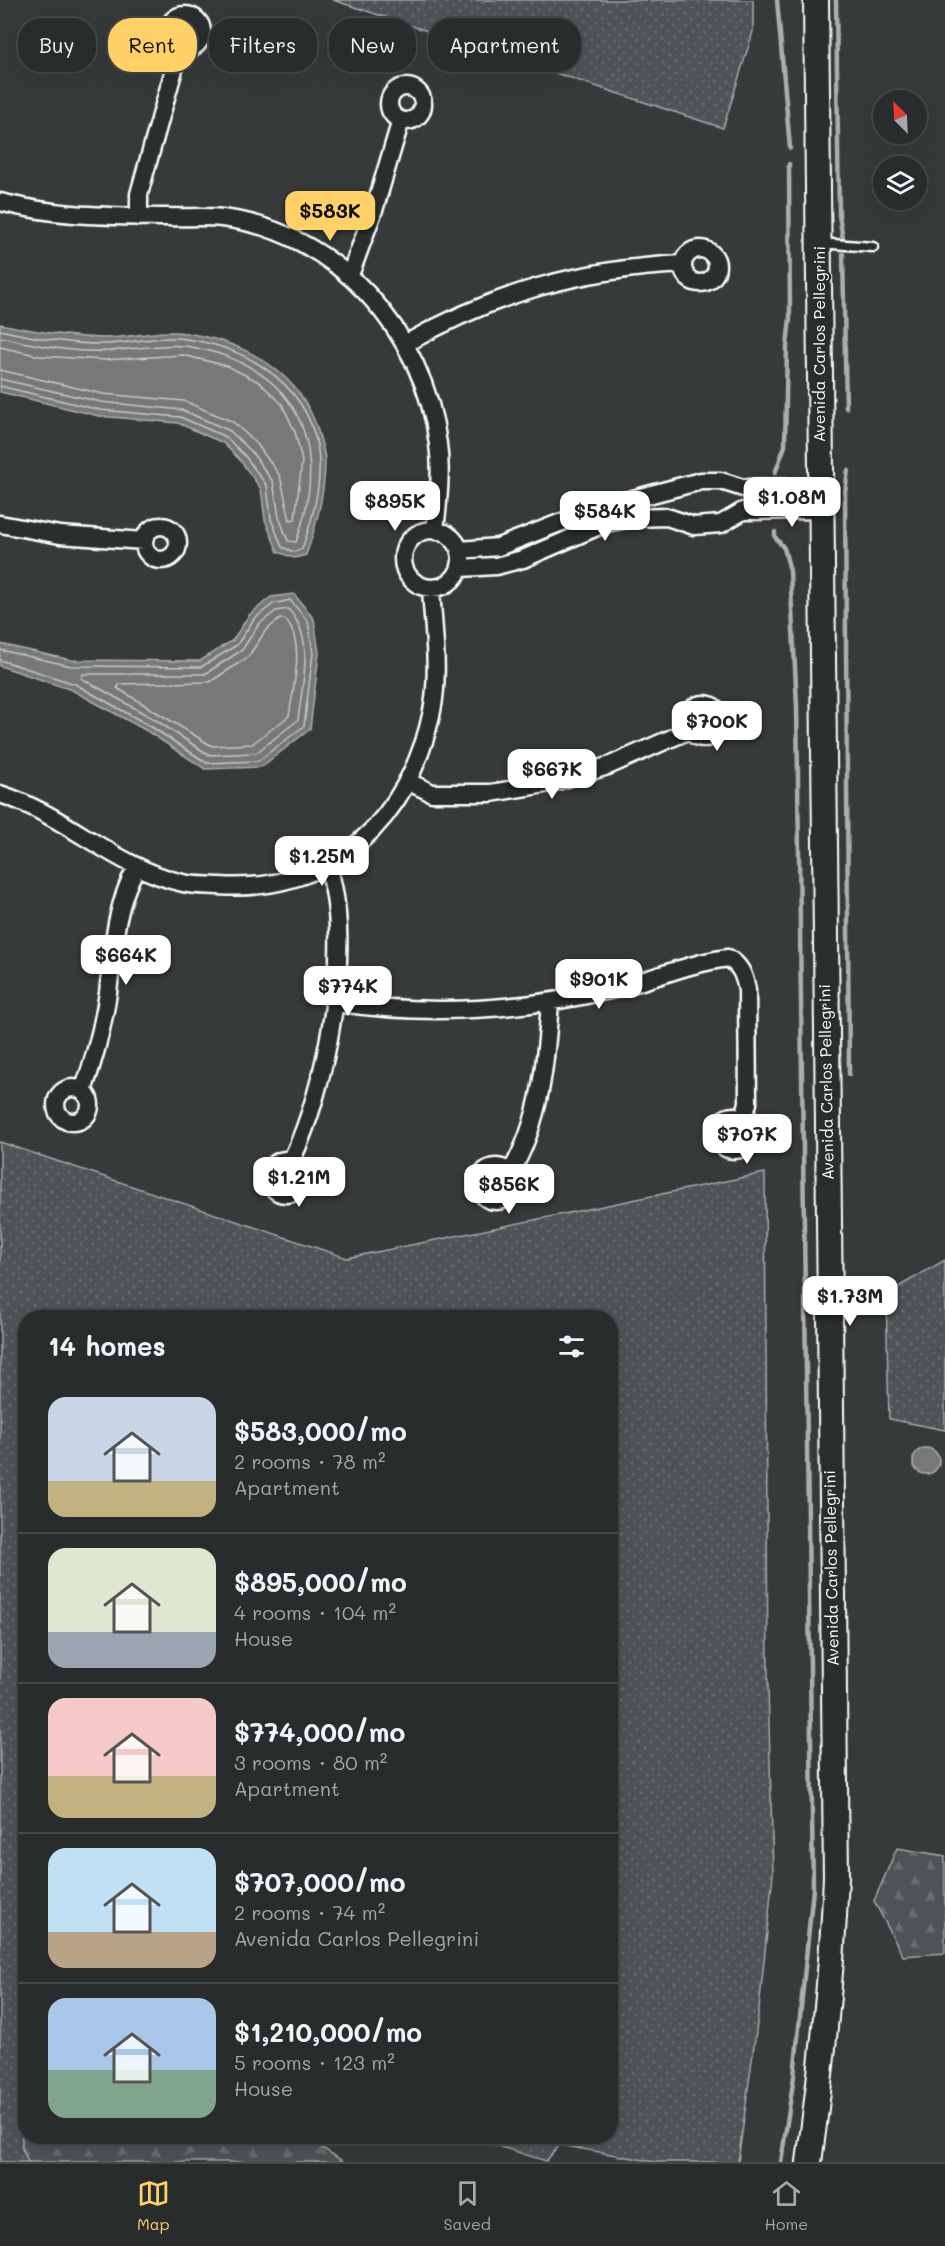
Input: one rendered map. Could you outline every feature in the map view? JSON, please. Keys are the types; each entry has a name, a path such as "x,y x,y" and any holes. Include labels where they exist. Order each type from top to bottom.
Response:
{"main road":[{"name":"Avenida Carlos Pellegrini","path":"809,2162 826,2023 836,1877 816,0"}],"street":[{"path":"139,217 139,194 173,72"},
{"path":"350,275 375,207 401,120"},
{"path":"0,202 42,213 222,218 267,228 304,246 350,275 377,301 405,344 426,387 438,444 435,531"},
{"path":"405,344 477,307 531,288 581,275 630,266 683,264"},
{"path":"460,550 498,547 595,509 701,482 721,481 743,488 820,498"},
{"path":"743,488 743,511"},
{"path":"665,490 667,517"},
{"path":"460,568 496,567 524,559 606,523 634,518 667,517 694,526 721,524 743,511 820,498"},
{"path":"0,524 60,536 144,541"},
{"path":"435,531 448,535 460,550 460,568 449,583 431,588 421,586 407,574 403,555 412,538 420,532 435,531"},
{"path":"0,794 55,820 136,868 184,884 236,887 277,883 328,867 367,836 397,801 420,756 433,709 435,657 431,588"},
{"path":"407,781 432,793 490,793 551,783 608,766 690,730"},
{"path":"291,1161 306,1131 318,1084 333,1002 338,920 336,891 328,867"},
{"path":"83,1091 94,1058 107,995 113,940 123,891 136,868"},
{"path":"333,1002 380,1009 437,1011 550,1002 609,990 711,960 728,958 738,964 744,975 747,990 748,1103 743,1119"},
{"path":"510,1173 525,1148 537,1103 547,1052 550,1002"}],"lane":[{"path":"819,243 873,247"}],"green space":[{"path":"333,0 753,0 753,32 723,128 552,72 581,72 581,18 428,18 428,31 416,27 416,18 388,18"},
{"path":"0,1142 347,1258 765,1173 768,1687 773,1874 759,2009 738,2162 655,2162 560,2145 546,2161 492,2144 618,2144 618,1310 18,1310 18,2144 22,2144 28,2162 0,2162"},
{"path":"945,1260 945,1430 889,1419 886,1294"},
{"path":"897,1848 945,1856 945,1953 903,1956 874,1901"},
{"path":"22,2144 316,2144 344,2162 28,2162"}],"water":[{"path":"0,324 52,333 104,338 166,332 186,333 230,344 269,364 299,394 311,413 324,454 325,473 322,497 306,555 294,558 278,552 265,520 261,489 240,460 223,443 178,423 99,416 0,392"},
{"path":"294,594 314,619 319,653 310,729 261,767 205,769 147,731 72,690 0,666 0,644 71,660 200,661 233,640 249,615 271,597"},
{"path":"926,1448 935,1452 939,1461 935,1470 926,1474 917,1470 913,1461 917,1452"}],"waterway":[{"path":"777,0 790,148"},
{"path":"836,0 839,215 843,239"},
{"path":"775,473 785,446 787,346 790,318 789,164"},
{"path":"843,254 846,408"},
{"path":"848,470 845,493 849,1074"},
{"path":"775,532 775,537 784,548 790,571 797,706 813,1889 794,2076 781,2162"}]}
